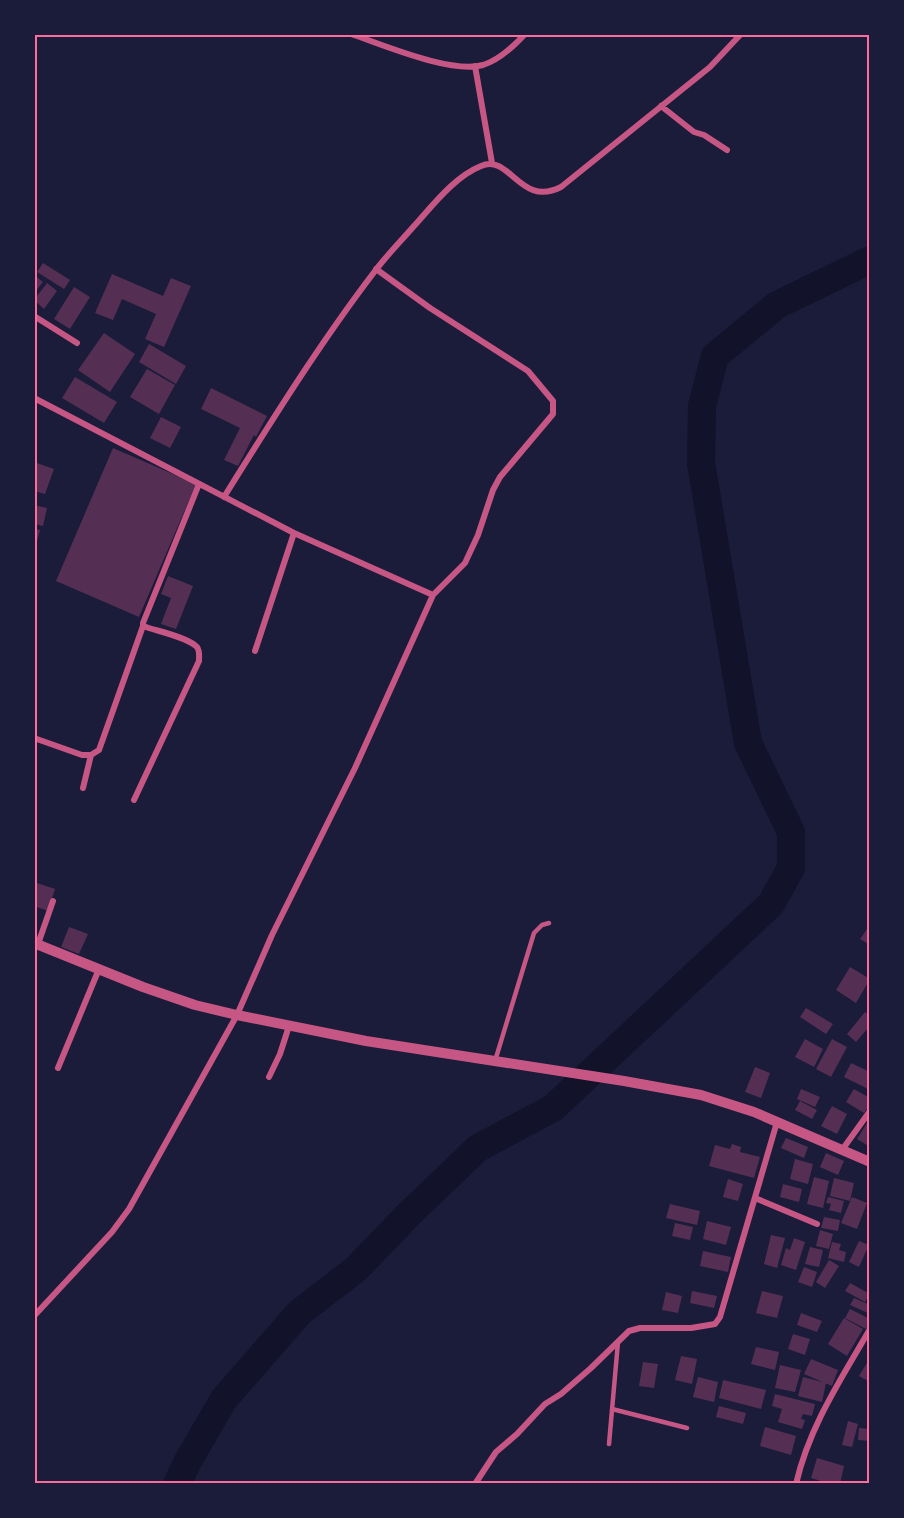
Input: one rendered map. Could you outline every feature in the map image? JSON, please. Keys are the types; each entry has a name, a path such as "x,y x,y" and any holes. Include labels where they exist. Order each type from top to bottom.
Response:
{"street":[{"path":"351,34 459,66 475,66 490,62 525,34"},
{"path":"224,497 291,390 376,269 447,190 476,168 492,164 499,166 536,192 550,192 573,179 710,66 741,34"},
{"path":"475,66 492,164"},
{"path":"661,106 694,132 704,135 727,150"},
{"path":"34,1316 112,1232 129,1209 237,1016 272,935 393,686 433,595 465,563 500,477 553,414 553,401 528,371 430,308 376,269"},
{"path":"34,316 77,343"},
{"path":"34,398 294,533 433,595"},
{"path":"83,788 91,756 99,750 143,626 143,619 199,484"},
{"path":"255,651 294,533"},
{"path":"134,800 196,669 199,652 188,641 143,626"},
{"path":"34,738 91,756"},
{"path":"53,901 36,943 143,987 195,1005 237,1016 366,1041 701,1095 729,1103 777,1122 870,1162"},
{"path":"58,1068 99,969"},
{"path":"269,1077 280,1054 289,1026"},
{"path":"842,1150 870,1111"},
{"path":"475,1484 496,1452 517,1434 545,1404 561,1394 591,1368 629,1331 640,1328 691,1328 715,1324 720,1317 777,1122"},
{"path":"754,1198 817,1224"},
{"path":"796,1484 810,1440 822,1413 870,1329"}],"lane":[{"path":"495,1061 534,933 542,925 549,923"},
{"path":"609,1444 618,1340"},
{"path":"612,1409 687,1428"}],"building":[{"path":"43,263 70,280 64,289 37,272"},
{"path":"112,274 163,296 171,278 191,286 164,347 145,339 156,314 122,299 113,320 95,313"},
{"path":"34,275 43,282 34,293"},
{"path":"47,283 57,291 44,309 34,300"},
{"path":"74,287 90,297 70,329 54,319"},
{"path":"104,333 135,354 110,392 78,370"},
{"path":"149,344 186,366 176,384 139,362"},
{"path":"147,369 175,385 159,414 130,397"},
{"path":"75,377 117,402 104,423 62,398"},
{"path":"211,388 267,416 238,466 224,460 240,428 201,409"},
{"path":"161,417 181,427 170,448 150,438"},
{"path":"113,448 196,484 139,617 56,581"},
{"path":"34,462 54,469 45,494 34,491"},
{"path":"34,505 47,508 43,526 34,524"},
{"path":"34,529 40,530 35,549 34,549"},
{"path":"168,576 193,586 176,629 161,624 171,598 161,594"},
{"path":"34,882 55,889 48,911 34,906"},
{"path":"870,925 870,945 860,939"},
{"path":"69,927 88,934 79,954 61,947"},
{"path":"850,967 870,979 856,1003 836,990"},
{"path":"806,1008 833,1024 826,1034 800,1017"},
{"path":"865,1012 870,1015 870,1026 856,1042 847,1034"},
{"path":"805,1039 823,1049 814,1067 795,1057"},
{"path":"832,1039 847,1047 831,1077 816,1069"},
{"path":"851,1063 870,1072 868,1089 844,1077"},
{"path":"755,1067 770,1073 761,1098 745,1092"},
{"path":"801,1089 820,1097 815,1107 797,1099"},
{"path":"854,1089 870,1098 870,1105 864,1113 846,1102"},
{"path":"800,1101 817,1110 812,1119 795,1110"},
{"path":"832,1106 847,1114 837,1134 821,1126"},
{"path":"870,1118 870,1147 857,1139"},
{"path":"786,1138 808,1147 804,1158 781,1148"},
{"path":"732,1144 741,1147 740,1152 760,1157 754,1178 709,1166 715,1145 730,1149"},
{"path":"826,1153 844,1161 838,1175 820,1167"},
{"path":"795,1159 813,1164 808,1184 790,1179"},
{"path":"814,1177 829,1181 823,1208 807,1204"},
{"path":"834,1178 854,1183 850,1201 830,1196"},
{"path":"728,1179 743,1184 738,1201 723,1197"},
{"path":"783,1184 802,1189 799,1202 780,1197"},
{"path":"828,1197 844,1201 841,1213 829,1210 831,1204 826,1203"},
{"path":"852,1197 867,1203 857,1229 841,1223"},
{"path":"670,1204 700,1211 697,1225 666,1218"},
{"path":"824,1217 840,1220 838,1231 821,1228"},
{"path":"707,1221 731,1227 726,1245 703,1239"},
{"path":"675,1223 693,1227 690,1240 672,1236"},
{"path":"820,1230 833,1234 829,1249 816,1246"},
{"path":"771,1235 785,1238 777,1268 764,1264"},
{"path":"794,1238 805,1242 796,1270 781,1265 786,1248 790,1250"},
{"path":"859,1241 869,1245 859,1267 849,1262"},
{"path":"832,1242 841,1244 839,1250 846,1252 844,1262 828,1258"},
{"path":"810,1247 823,1250 819,1267 805,1264"},
{"path":"703,1251 731,1257 728,1272 700,1266"},
{"path":"829,1260 839,1266 825,1288 816,1282"},
{"path":"804,1267 817,1272 812,1287 798,1282"},
{"path":"850,1283 870,1294 865,1302 845,1291"},
{"path":"692,1291 717,1296 714,1308 690,1303"},
{"path":"762,1291 783,1296 777,1318 756,1313"},
{"path":"666,1292 682,1296 678,1313 662,1310"},
{"path":"854,1298 870,1305 870,1314 850,1305"},
{"path":"850,1309 870,1319 866,1329 845,1318"},
{"path":"801,1313 822,1321 817,1332 797,1325"},
{"path":"844,1318 863,1329 847,1356 828,1344"},
{"path":"793,1334 810,1339 805,1355 788,1349"},
{"path":"756,1347 779,1352 775,1370 751,1364"},
{"path":"681,1356 697,1359 692,1384 675,1380"},
{"path":"870,1358 870,1382 859,1376"},
{"path":"811,1359 838,1370 832,1386 804,1374"},
{"path":"643,1362 658,1364 654,1388 639,1386"},
{"path":"780,1365 801,1370 795,1392 775,1388"},
{"path":"698,1377 718,1382 714,1402 693,1397"},
{"path":"803,1377 826,1383 822,1402 798,1396"},
{"path":"723,1380 766,1390 761,1409 719,1398"},
{"path":"775,1394 815,1404 812,1416 803,1414 801,1419 805,1420 802,1429 778,1422 782,1409 772,1406"},
{"path":"719,1406 746,1413 743,1424 716,1417"},
{"path":"848,1421 858,1424 852,1447 842,1445"},
{"path":"765,1427 796,1436 791,1455 760,1446"},
{"path":"859,1428 870,1429 870,1441 858,1440"},
{"path":"817,1458 844,1466 840,1484 831,1484 811,1478"}],"waterway":[{"path":"177,1484 224,1399 299,1313 356,1269 478,1148 553,1108 771,904 791,868 791,832 748,743 701,463 702,406 715,356 777,305 870,260"}]}
